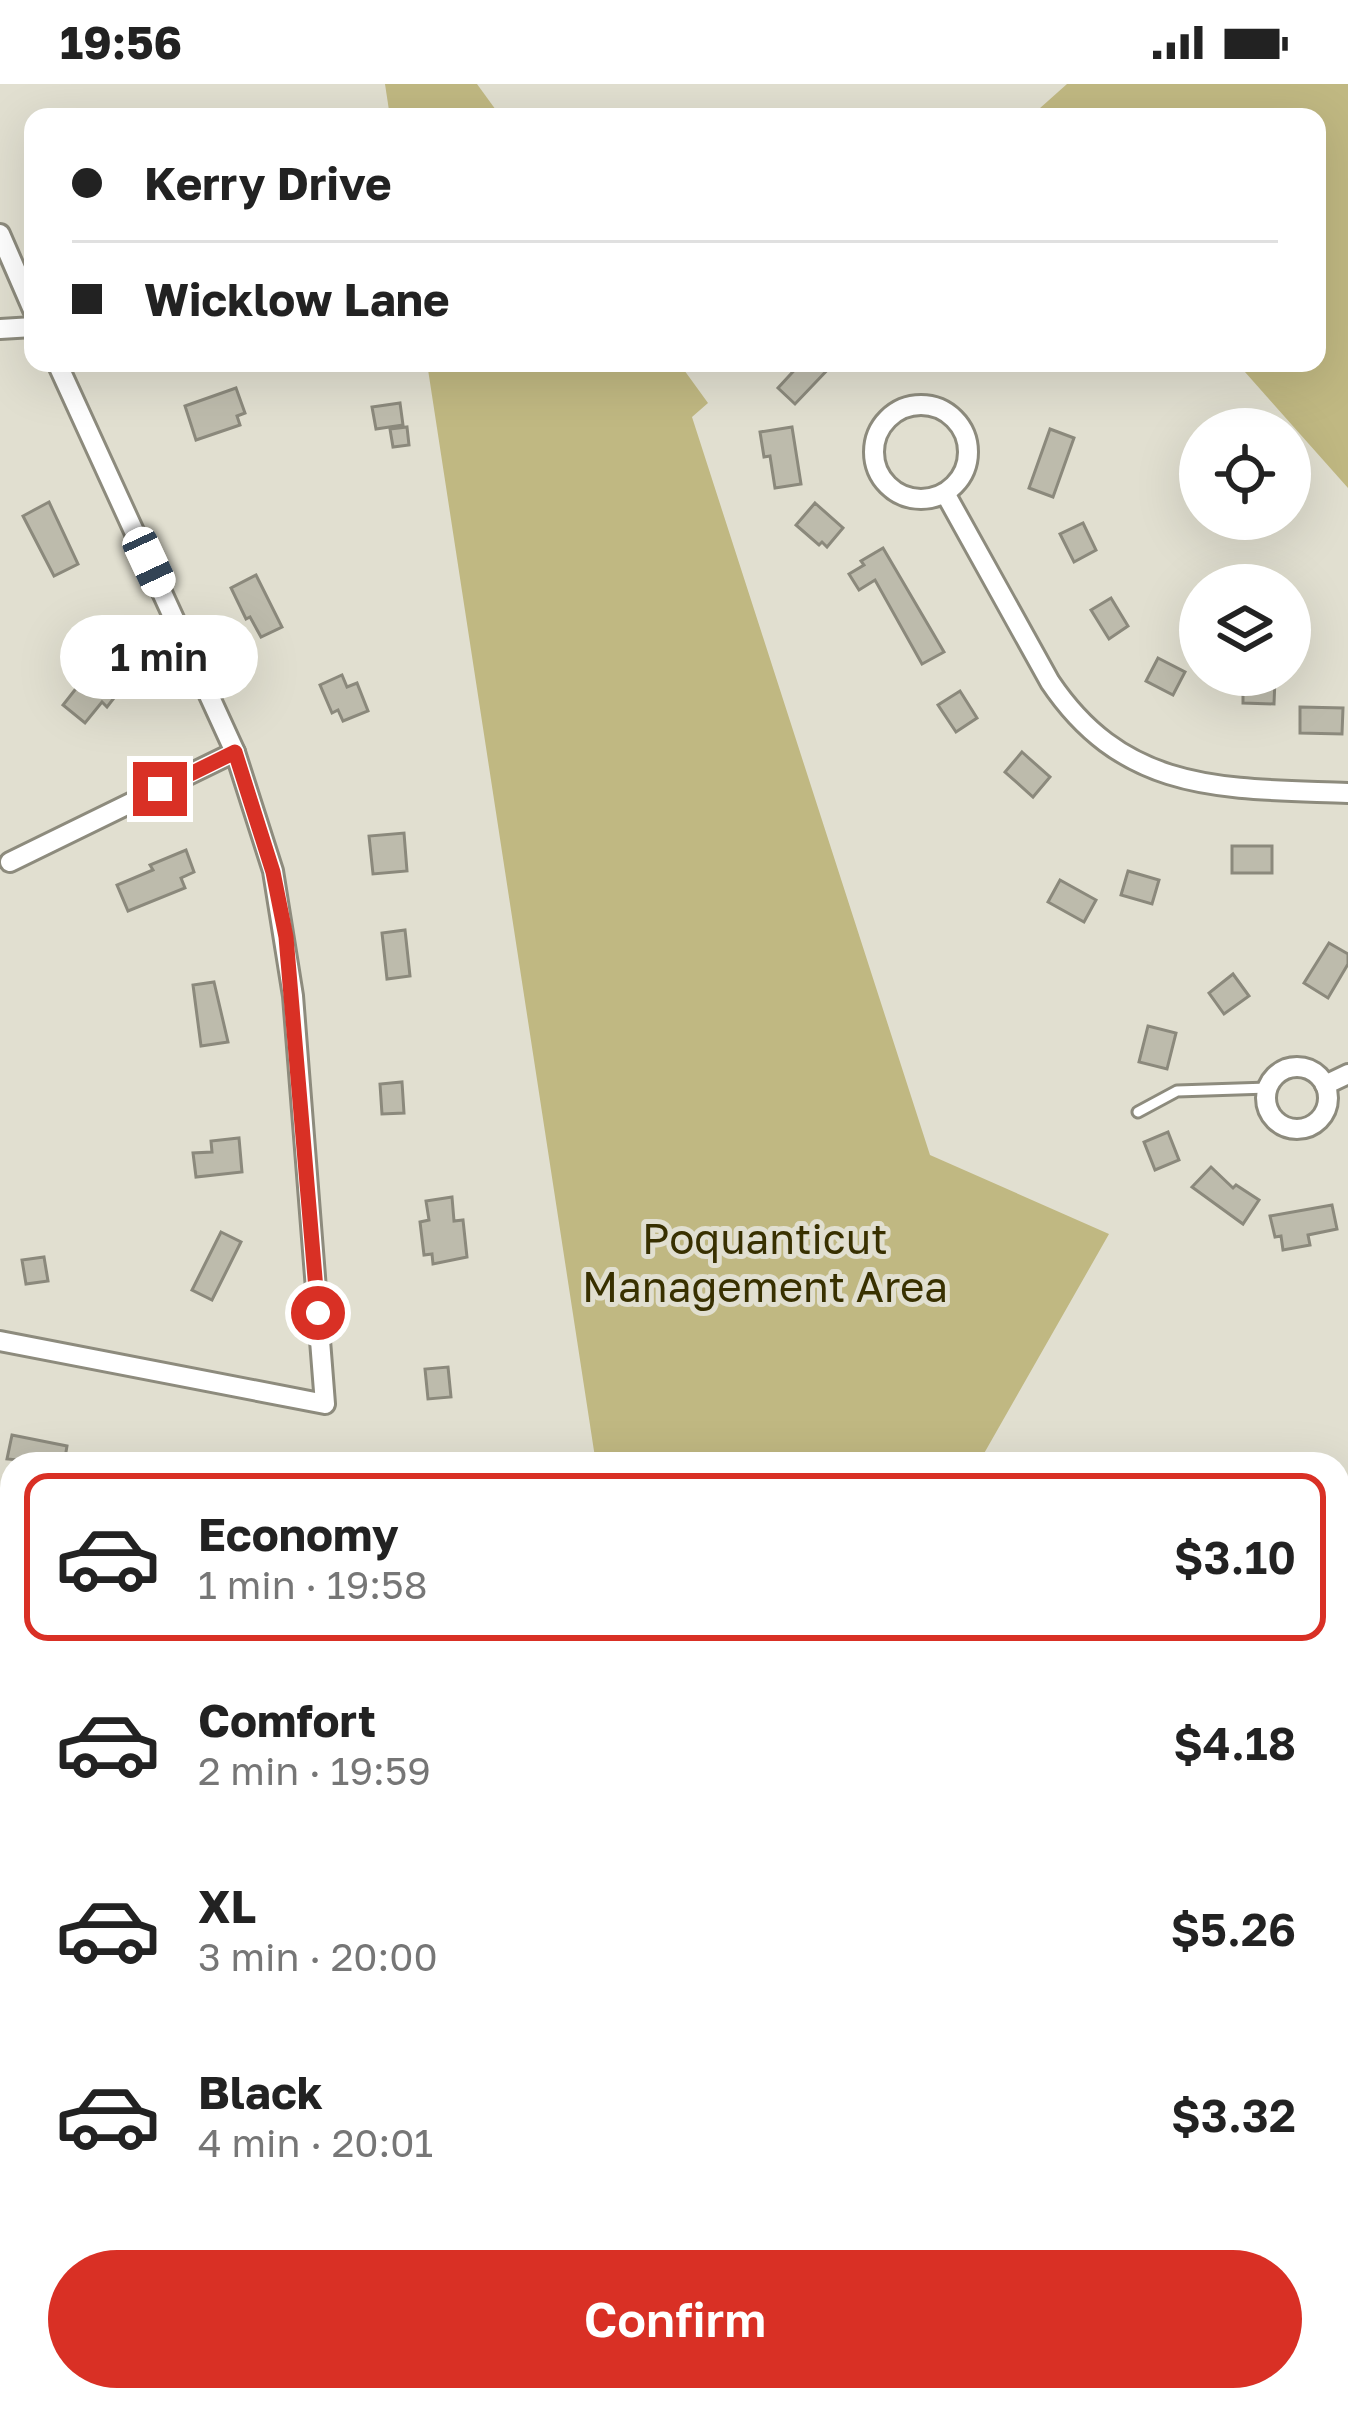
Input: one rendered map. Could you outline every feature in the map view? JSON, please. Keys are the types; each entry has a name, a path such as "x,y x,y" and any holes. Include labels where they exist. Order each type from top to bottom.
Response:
{"street":[{"path":"0,234 24,289"},
{"path":"0,1341 326,1404 286,937 273,872 235,752 61,372"},
{"path":"919,404 934,406 959,424 968,453 965,469 945,493 914,499 886,485 878,472 874,441 891,415 919,404"},
{"path":"945,493 1050,682 1065,705 1100,739 1154,771 1190,783 1348,793"},
{"path":"10,862 235,752"},
{"path":"1300,1067 1311,1070 1325,1084 1328,1095 1323,1114 1308,1127 1280,1124 1273,1117 1266,1099 1280,1072 1300,1067"},
{"path":"1325,1084 1348,1074"}],"lane":[{"path":"1138,1112 1177,1091 1268,1088"}],"green space":[{"path":"385,84 477,84 494,108 389,108"},
{"path":"1067,84 1348,84 1348,488 1311,446 1311,408 1277,408 1245,372 1326,372 1326,108 1040,108"},
{"name":"Poquanticut Management Area","path":"428,372 686,372 708,403 692,417 930,1155 1109,1234 985,1452 594,1452"}],"building":[{"path":"793,372 825,372 795,404 778,388"},
{"path":"236,388 245,413 237,416 240,425 196,440 185,406"},
{"path":"400,403 403,425 376,429 372,407"},
{"path":"407,427 409,445 393,447 390,429"},
{"path":"792,427 801,484 775,488 760,432"},
{"path":"1050,429 1074,438 1053,497 1029,488"},
{"path":"49,502 78,564 54,576 23,516"},
{"path":"815,503 843,528 827,547 796,525"},
{"path":"1083,523 1096,550 1074,562 1060,534"},
{"path":"883,548 944,652 922,664 875,580 859,590 849,574"},
{"path":"256,575 282,627 261,637 231,588"},
{"path":"1111,598 1128,626 1109,639 1091,610"},
{"path":"1158,658 1179,669 1173,695 1146,681"},
{"path":"107,664 128,680 107,707 102,702 85,723 63,705 78,686 85,692"},
{"path":"342,675 347,687 357,683 368,711 343,721 338,710 332,713 320,685"},
{"path":"960,691 977,718 956,732 938,705"},
{"path":"1243,696 1274,696 1274,704 1243,703"},
{"path":"1300,707 1343,708 1342,734 1300,733"},
{"path":"1022,752 1050,777 1033,797 1005,772"},
{"path":"404,833 407,871 373,874 369,836"},
{"path":"1232,846 1272,846 1272,873 1232,873"},
{"path":"186,850 194,872 181,878 185,888 128,911 117,885"},
{"path":"1128,871 1159,880 1152,904 1121,895"},
{"path":"1060,880 1096,900 1084,922 1048,902"},
{"path":"405,930 410,976 387,979 382,933"},
{"path":"1329,943 1348,954 1348,964 1328,998 1304,983"},
{"path":"1233,974 1249,996 1224,1014 1209,993"},
{"path":"214,982 228,1042 201,1046 193,985"},
{"path":"1148,1026 1176,1033 1167,1069 1139,1062"},
{"path":"402,1082 404,1113 382,1114 380,1084"},
{"path":"1168,1132 1179,1160 1155,1170 1144,1142"},
{"path":"239,1138 242,1172 196,1177 193,1153 212,1152 211,1141"},
{"path":"1211,1167 1233,1188 1236,1185 1259,1200 1243,1224 1192,1187"},
{"path":"452,1197 454,1221 463,1220 467,1257 433,1264 432,1254 424,1255 420,1222 429,1220 426,1201"},
{"path":"1332,1205 1337,1229 1308,1235 1310,1245 1283,1250 1270,1216"},
{"path":"221,1232 241,1242 212,1300 192,1290"},
{"path":"44,1257 48,1281 26,1284 22,1260"},
{"path":"448,1367 451,1397 428,1399 425,1369"},
{"path":"12,1435 67,1446 66,1452 8,1452"}],"route":[{"path":"160,789 235,752 273,872 293,995 318,1313"}]}
